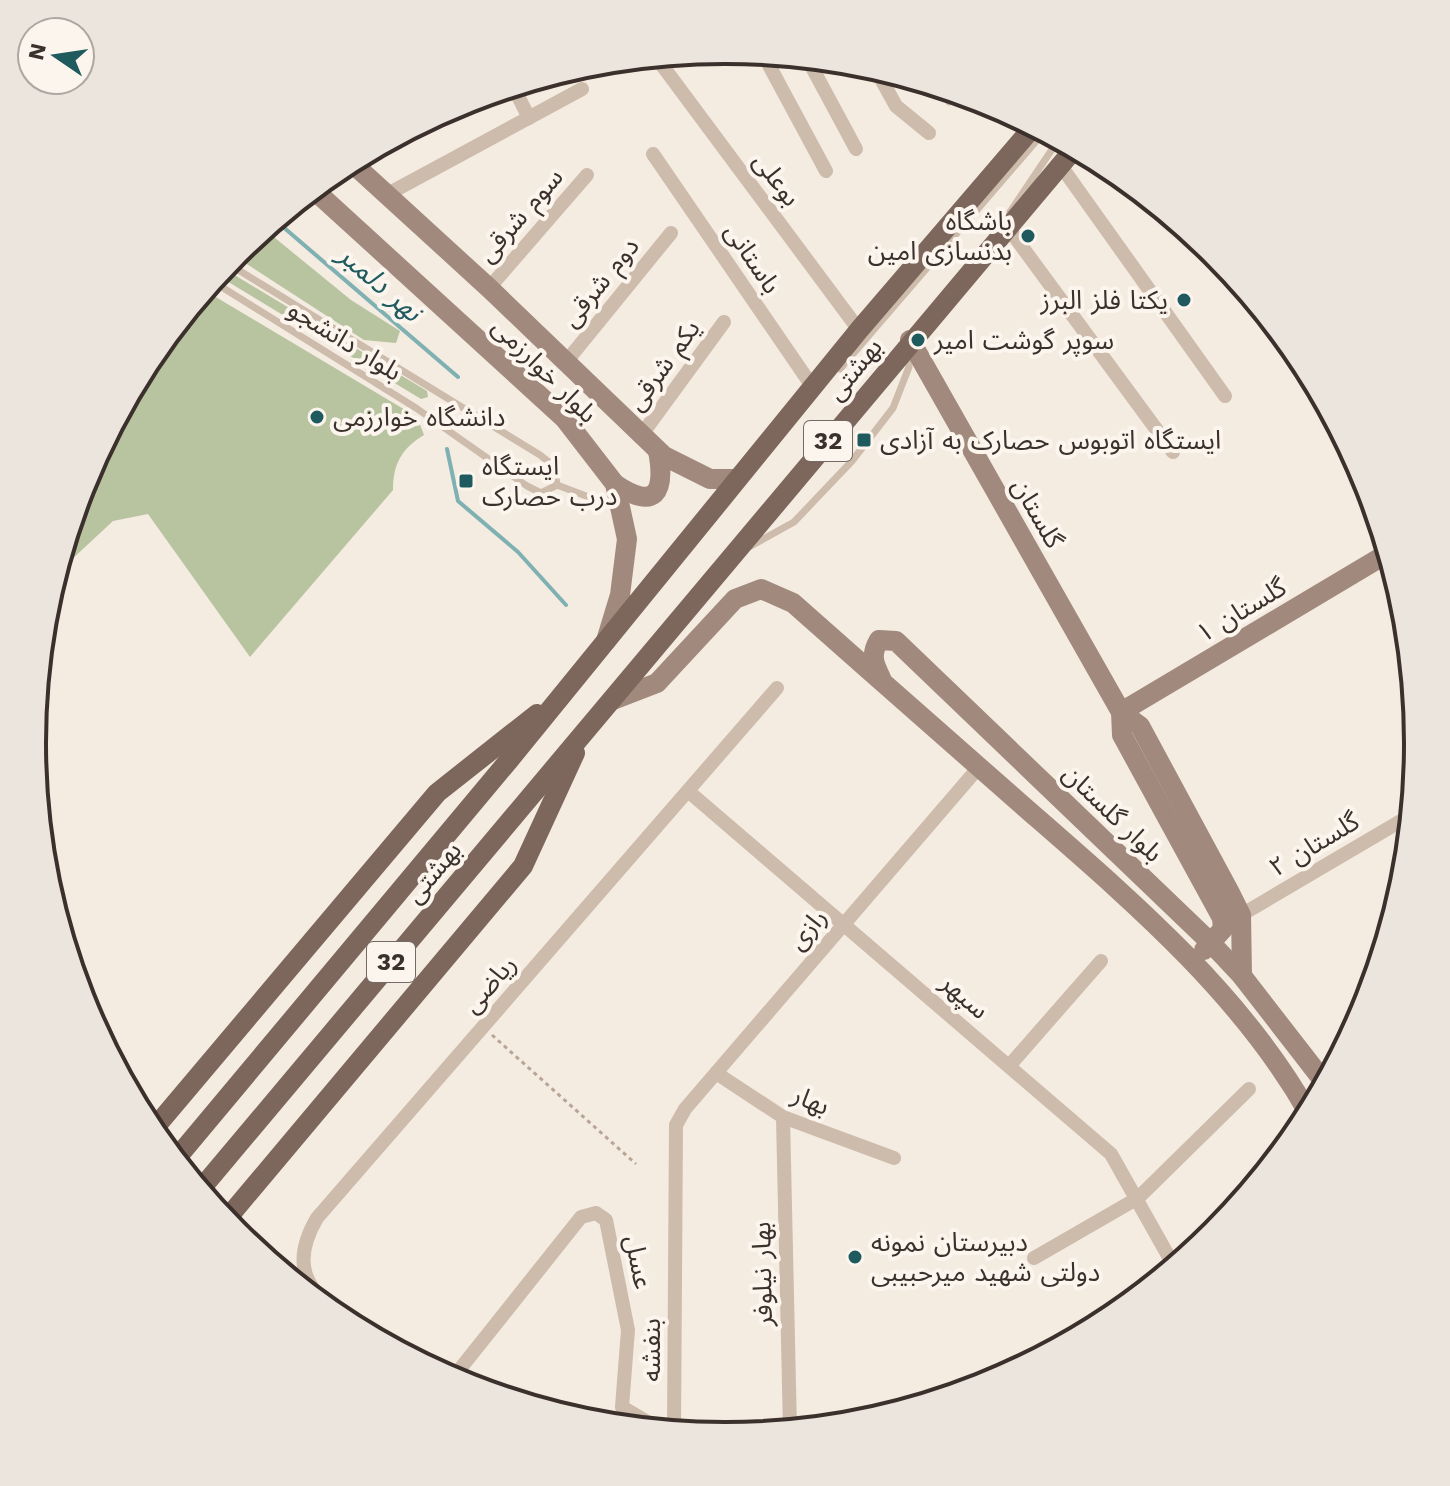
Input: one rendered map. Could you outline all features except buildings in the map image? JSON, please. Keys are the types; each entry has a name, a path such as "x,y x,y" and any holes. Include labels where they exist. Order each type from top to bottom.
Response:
{"main road":[{"name":"بهشتی","path":"560,697 859,330 1026,135"},
{"name":"بهشتی","path":"583,734 738,553 1006,225 1068,157"},
{"name":"بهشتى","path":"182,1151 560,697"},
{"path":"161,1121 437,793 560,697"},
{"name":"بهشتى","path":"207,1182 583,734"},
{"path":"234,1211 523,866 583,734"}],"street":[{"path":"769,65 826,171"},
{"name":"بوعلی","path":"663,67 859,330"},
{"path":"813,70 856,149"},
{"path":"883,83 896,106 929,133"},
{"path":"386,195 582,89"},
{"path":"518,97 529,118"},
{"name":"باستانی","path":"653,154 814,389"},
{"path":"1061,166 1225,396"},
{"name":"بلوار خوارزمی","path":"360,171 489,288 640,437 682,468 710,479 737,479"},
{"name":"سوم شرقی","path":"489,288 587,175"},
{"name":"بلوار خوارزمی","path":"322,197 564,418 615,484 627,539 623,575 605,642"},
{"path":"1006,225 1173,452"},
{"name":"دوم شرقی","path":"566,362 671,233"},
{"name":"یکم شرقی","path":"640,437 724,322"},
{"name":"گلستان","path":"910,340 1121,712 1140,726 1241,915 1242,976"},
{"path":"615,484 635,497 649,498 659,491 663,477 658,451"},
{"name":"گلستان ۱","path":"1121,712 1378,559"},
{"name":"بلوار گلستان","path":"613,700 657,683 735,599 761,589 793,603 1115,886 1191,962 1263,1047 1301,1102"},
{"name":"بلوار گلستان","path":"885,685 873,663 879,640 896,641 1211,943 1242,976 1318,1074"},
{"name":"ریاضی","path":"306,1277 303,1256 307,1236 317,1218 777,688"},
{"name":"گلستان","path":"1121,712 1122,735 1222,918 1223,929 1211,943"},
{"name":"رازی","path":"676,1125 716,1073 979,767"},
{"name":"سپهر","path":"688,791 1111,1154 1169,1256"},
{"name":"گلستان ۲","path":"1241,915 1399,822"},
{"path":"1191,962 1211,943"},
{"path":"1009,1066 1101,961"},
{"name":"بهار","path":"716,1073 783,1117 894,1158"},
{"path":"1034,1258 1138,1198 1249,1089"},
{"name":"بهار نیلوفر","path":"783,1117 790,1419"},
{"name":"بنفشه","path":"674,1420 676,1125"},
{"name":"عسل","path":"461,1368 581,1217 596,1213 606,1220 628,1330 622,1407 638,1416"}],"lane":[{"path":"773,436 816,397 1037,140"},
{"path":"990,245 1053,149"},
{"name":"بلوار دانشجو","path":"222,288 416,408 527,486 541,493 557,485 554,466 540,455 238,270"},
{"path":"738,553 794,522 852,461 893,408 909,367 910,340"},
{"path":"557,485 623,510"}],"path":[{"path":"483,1027 636,1164"}],"green space":[{"path":"273,237 351,300 400,331 396,343 364,340 245,263"},
{"path":"234,275 427,391 428,397 421,399 228,281"},
{"path":"214,296 417,417 424,435 410,445 400,458 393,490 250,657 148,514 113,521 71,560 98,483 137,403 160,366"}],"waterway":[{"name":"نهر دلمبر","path":"284,227 458,377"},
{"path":"447,449 458,501 518,552 566,605"}],"place":[{"name":"باشگاه بدنسازی امین","path":"1028,236"},
{"name":"یکتا فلز البرز","path":"1184,300"},
{"name":"سوپر گوشت امیر","path":"918,340"},
{"name":"دانشگاه خوارزمی","path":"317,417"},
{"name":"ایستگاه اتوبوس حصارک به آزادی","path":"864,440"},
{"name":"ایستگاه درب حصارک","path":"466,481"},
{"name":"دبیرستان نمونه دولتی شهید میرحبیبی","path":"855,1257"}]}
